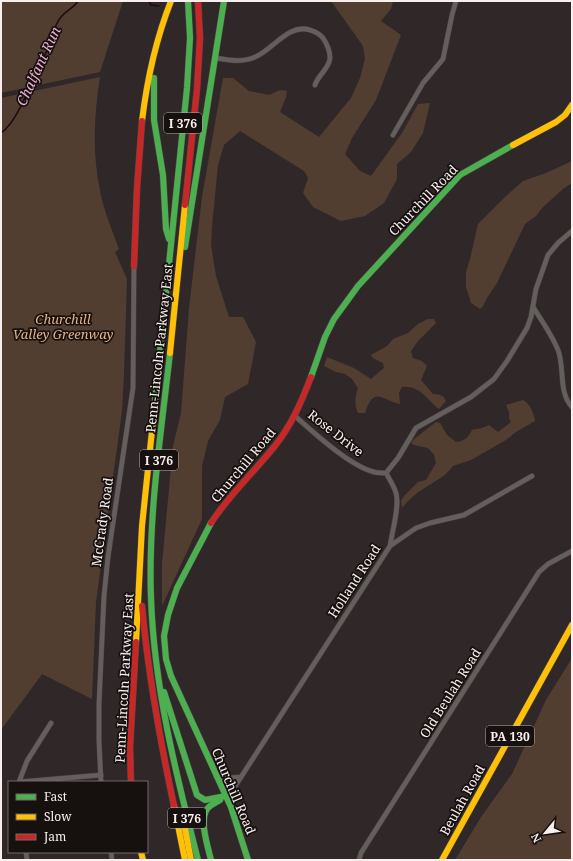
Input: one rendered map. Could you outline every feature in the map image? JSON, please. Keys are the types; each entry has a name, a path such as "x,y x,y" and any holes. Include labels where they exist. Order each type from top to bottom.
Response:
{"main road":[{"path":"134,266 136,200 140,144 148,87 157,45 171,1"},
{"name":"Penn-Lincoln Parkway East","path":"131,781 130,747 143,511 188,70 190,30 188,1"},
{"name":"Penn-Lincoln Parkway East","path":"198,1 200,38 198,71 152,526 150,588 156,669 162,709 176,777 198,860"},
{"path":"176,293 190,220 224,1"},
{"path":"157,45 153,111 164,175 166,229 171,244"},
{"name":"Churchill Road","path":"248,860 239,829 226,796 169,670 164,644 166,622 171,602 177,588 214,517 231,495 280,440 295,416 301,404 325,337 334,319 358,286 460,175 488,158 556,122 565,115 572,104"},
{"path":"140,567 146,649 151,690 185,860"},
{"name":"Beulah Road","path":"442,860 572,625"},
{"path":"156,669 197,795 205,800 226,796"},
{"path":"176,777 190,860"},
{"path":"211,860 204,815 209,806 226,796"}],"street":[{"path":"393,135 423,83 443,59 456,1"},
{"path":"215,58 238,60 255,57 268,50 292,31 307,29 322,36 327,44 330,54 326,68 317,80 316,85"},
{"path":"386,473 398,458 416,428 471,397 494,379 527,328 536,289 548,255 572,231"},
{"name":"McCrady Road","path":"102,781 99,704 104,596 108,557 133,388 134,266"},
{"path":"533,307 552,337 558,351 562,368 565,395 572,407"},
{"name":"Rose Drive","path":"295,416 338,452 355,463 373,472 386,473"},
{"name":"Holland Road","path":"226,796 232,791 390,546 397,498 396,492 386,473"},
{"path":"390,546 416,528 464,515 532,476"},
{"name":"Old Beulah Road","path":"359,860 361,853 539,572 548,564 572,551"},
{"path":"19,781 26,761 51,723"},
{"path":"31,781 101,775"},
{"path":"216,776 227,778 241,777"}],"green space":[{"path":"1,1 123,1 100,72 1,93"},
{"path":"331,1 393,1 391,9 381,21 401,35 376,100 352,138 345,154 360,171 371,176 402,133 418,104 430,103 423,133 411,152 397,164 397,179 384,203 365,216 341,221 313,207 303,193 308,178 304,171 240,131 224,145 218,165 212,226 211,245 216,276 229,317 243,317 256,342 248,384 225,397 220,420 208,441 202,466 202,519 162,606 162,564 173,446 181,413 189,308 202,197 223,78 233,78 249,91 269,95 280,90 287,91 280,112 319,137 351,98 360,78 365,59 363,46"},
{"name":"Churchill Valley Greenway","path":"100,77 96,105 95,134 97,176 108,220 119,249 115,252 127,279 122,411 96,602 92,699 42,674 1,730 1,98"},
{"path":"572,161 572,183 563,189 542,208 536,216 525,224 497,283 480,309 471,303 466,287 466,272 478,224 523,181 546,173"},
{"path":"428,319 434,319 436,323 418,341 411,351 413,358 422,361 427,366 421,380 433,394 442,396 446,401 439,409 418,390 414,388 402,387 399,393 400,404 379,396 372,399 368,404 365,413 358,413 355,400 358,388 352,379 345,374 336,372 324,366 327,357 354,368 371,379 384,368 383,363 373,358 371,355 387,346 393,339 408,333 418,324"},
{"path":"523,400 531,409 535,421 471,460 453,466 445,475 417,493 402,508 401,501 404,496 418,482 426,480 436,463 434,455 428,448 414,445 411,443 413,440 436,422 440,423 447,435 456,442 466,439 472,430 489,425 498,432 511,422 506,405"},
{"path":"572,658 572,858 569,860 455,860 481,817 512,774 546,700"}],"waterway":[{"name":"Chalfant Run","path":"1,133 7,128 18,112 38,67 47,51 55,27 59,20 78,1"},
{"path":"149,1 151,5 159,6"}],"traffic: fast":[{"path":"153,421 187,88 190,38 188,1"},
{"path":"185,247 224,1"},
{"path":"154,78 154,120 163,175 166,229 169,239"},
{"path":"311,377 325,337 334,319 358,286 460,175 513,145"},
{"path":"170,353 153,506 151,537 151,598 153,631 161,697 174,763 198,860"},
{"path":"211,523 177,588 168,615 164,636 166,659 171,676 231,807 248,860"},
{"path":"164,692 197,795 205,800 226,796"},
{"path":"211,860 205,834 204,820 207,809 220,800"}],"traffic: slow":[{"path":"142,121 153,60 171,1"},
{"path":"513,145 556,122 565,115 572,105"},
{"path":"170,353 185,205"},
{"path":"136,642 142,526 153,421"},
{"path":"442,860 572,625"},
{"path":"174,806 185,860"},
{"path":"185,829 191,860"},
{"path":"141,853 143,860"}],"traffic: jam":[{"path":"185,205 197,89 200,38 198,1"},
{"path":"134,266 137,188 142,121"},
{"path":"211,523 225,503 266,457 286,431 311,377"},
{"path":"142,606 155,707 174,806"},
{"path":"131,781 130,747 136,642"}]}
